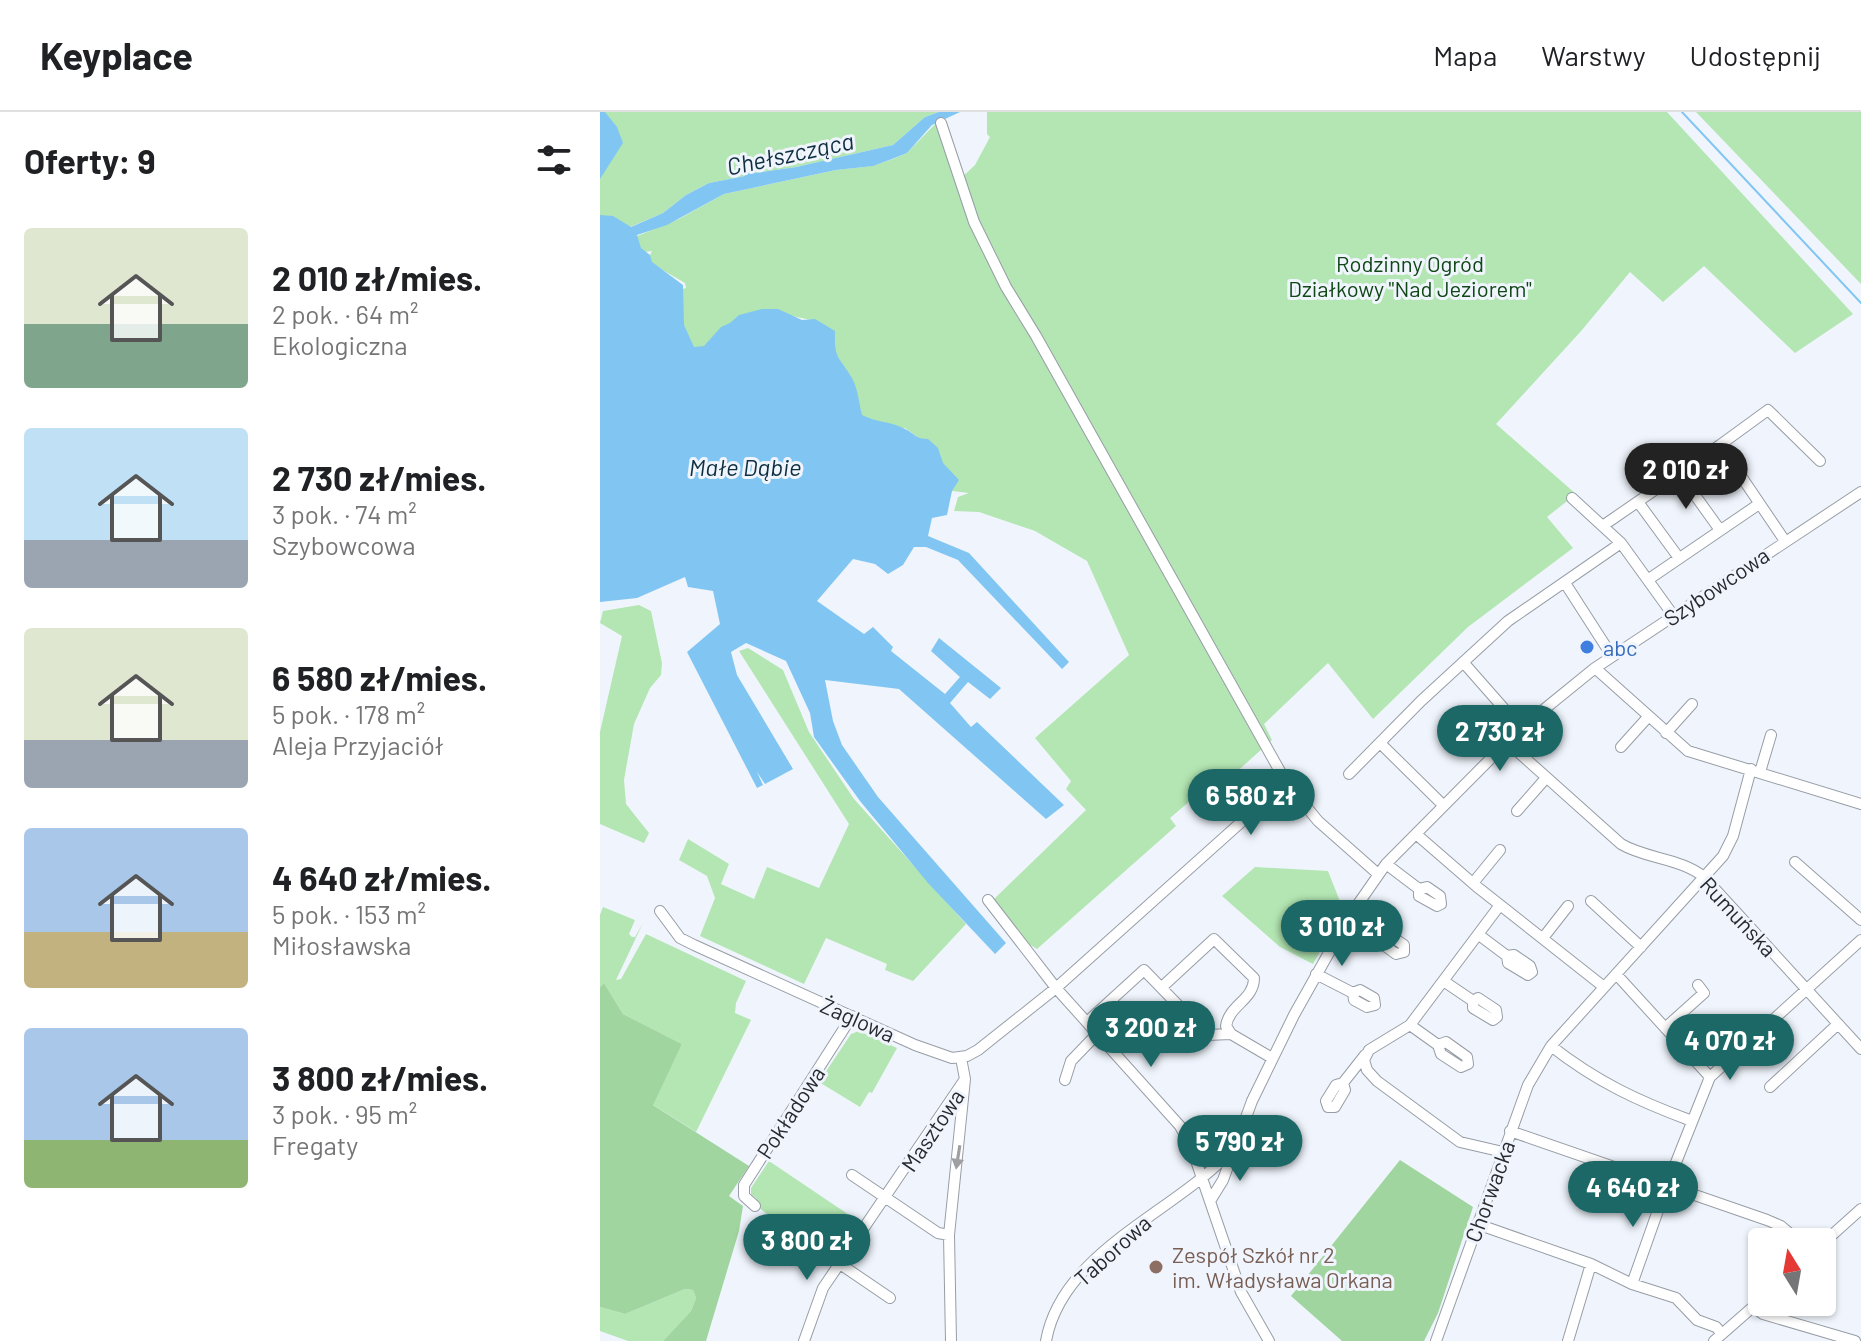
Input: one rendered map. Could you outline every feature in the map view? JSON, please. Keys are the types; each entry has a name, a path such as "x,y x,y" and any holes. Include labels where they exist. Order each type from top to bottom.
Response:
{"street":[{"path":"941,123 974,222 1006,287 1286,782 1318,821 1378,874"},
{"path":"1604,525 1768,410 1820,461"},
{"path":"1720,445 1785,541"},
{"path":"1679,473 1720,530"},
{"name":"Szybowcowa","path":"1210,1201 1223,1180 1252,1101 1272,1058 1349,917 1386,864 1521,728 1595,668 1861,492"},
{"path":"1572,498 1621,543 1673,615"},
{"path":"1638,502 1679,558"},
{"path":"1649,579 1759,504"},
{"path":"1349,774 1508,621 1621,543"},
{"path":"1565,583 1612,656"},
{"path":"1463,662 1521,728"},
{"path":"1595,668 1688,751 1861,804"},
{"path":"1666,733 1692,704"},
{"path":"1621,747 1648,717"},
{"name":"Chorwacka","path":"1436,1341 1510,1131 1534,1073 1551,1046 1723,856 1771,735"},
{"name":"Rumuńska","path":"1507,742 1621,844 1691,869 1704,877 1861,1049"},
{"path":"1380,743 1443,805"},
{"path":"1517,811 1546,778"},
{"path":"961,1058 978,1050 1056,988 1286,782"},
{"path":"1416,834 1604,987"},
{"path":"1473,883 1500,850"},
{"path":"1795,862 1861,920"},
{"path":"1386,864 1419,889"},
{"path":"988,900 1056,988 1180,1126 1191,1146 1241,1292 1269,1341"},
{"path":"1591,901 1641,947"},
{"path":"1343,1083 1365,1055 1410,1025 1500,905"},
{"path":"1543,938 1568,906"},
{"name":"Żaglowa","path":"660,911 680,938 944,1057 961,1058"},
{"path":"1349,917 1384,940"},
{"path":"1479,935 1507,956"},
{"path":"1162,987 1214,939 1254,978 1253,990 1227,1019 1226,1026 1231,1034 1272,1058"},
{"path":"1632,1284 1710,1077 1860,942"},
{"path":"1087,1022 1144,970 1207,1035 1231,1034"},
{"path":"1316,974 1353,993"},
{"path":"1616,974 1710,1077"},
{"path":"1445,982 1473,1001"},
{"path":"1665,1028 1704,993 1698,985"},
{"name":"Pokładowa","path":"755,1206 744,1196 744,1185 852,1016"},
{"path":"1770,1087 1838,1024"},
{"path":"1410,1025 1438,1045"},
{"path":"1065,1080 1071,1061 1097,1034"},
{"path":"1551,1046 1586,1073 1615,1090 1692,1121"},
{"path":"1365,1055 1367,1070 1460,1142 1503,1152"},
{"name":"Masztowa","path":"808,1339 823,1288 965,1079 961,1058"},
{"path":"951,1341 949,1235 965,1079"},
{"path":"1510,1131 1783,1228"},
{"name":"Szybowcowa","path":"1201,1177 1235,1145"},
{"path":"852,1175 938,1233 949,1235"},
{"name":"Taborowa","path":"1046,1341 1057,1305 1078,1277 1116,1242 1201,1177"},
{"path":"1836,1231 1861,1209"},
{"path":"1477,1224 1676,1298 1697,1320 1716,1327 1718,1337 1748,1311"},
{"path":"840,1264 890,1298"},
{"path":"1568,1341 1591,1264"},
{"path":"1770,1316 1855,1341"}],"green space":[{"path":"600,112 939,112 925,117 893,145 796,167 755,173 742,171 745,176 709,183 686,195 663,213 630,227 600,219"},
{"name":"Rodzinny Ogród Działkowy \"Nad Jeziorem\"","path":"987,112 1667,112 1853,314 1795,353 1704,266 1663,302 1630,272 1496,424 1576,494 1547,517 1573,548 1468,627 1373,719 1328,663 1264,724 1272,740 1204,801 1197,795 1170,818 1176,826 1037,949 1027,943 994,899 1086,810 1066,789 1071,781 1035,738 1129,655 1087,561 1035,531 979,512 954,511 958,497 969,493 952,491 920,439 905,428 869,433 811,320 792,316 685,393 679,290 686,288 685,283 647,261 652,251 645,252 625,241 679,219 724,194 836,170 872,166 893,159 907,153 937,122 958,181 975,165 990,137 987,134"},
{"path":"1696,112 1861,112 1861,284"},
{"path":"639,605 651,611 662,663 661,675 650,688 634,724 624,780 626,804 649,833 644,843 600,824 600,732 622,636 600,623 603,611"},
{"path":"748,648 783,670 809,732 854,799 966,924 913,981 885,970 887,964 826,938 804,984 700,936 715,898 707,876 679,860 688,839 729,864 721,884 754,899 767,867 819,888 849,824 739,651"},
{"path":"1255,867 1328,871 1343,909 1313,964 1280,947 1222,896"},
{"path":"603,907 635,920 629,934 632,937 643,923 616,980 621,979 646,934 746,981 735,1013 751,1020 696,1132 652,1104 682,1044 623,1014 604,983 600,987 600,915"},
{"path":"604,983 623,1014 682,1044 653,1105 749,1166 729,1196 743,1206 739,1231 706,1341 663,1341 691,1311 696,1298 693,1290 685,1289 625,1314 600,1307 600,987"},
{"path":"859,1031 897,1048 872,1093 869,1092 860,1107 819,1082 851,1034"},
{"path":"1400,1160 1473,1207 1438,1313 1424,1341 1342,1341 1291,1296"},
{"path":"769,1161 861,1223 846,1244 821,1244 808,1240 775,1221 755,1204 757,1199 751,1194 751,1188"},
{"path":"685,1289 693,1290 696,1298 691,1311 663,1341 628,1341 600,1331 600,1307 625,1314"}],"water":[{"path":"600,112 605,112 617,127 623,143 600,179"},
{"name":"Małe Dąbie","path":"939,112 960,112 932,125 907,153 873,166 836,170 724,194 667,225 637,235 641,248 650,255 652,262 683,285 684,325 694,347 704,346 721,327 739,315 762,309 778,309 802,320 815,319 835,331 838,357 854,382 862,415 928,439 938,448 943,463 959,480 952,491 947,515 932,518 928,536 969,553 1069,662 1062,669 958,560 926,547 914,547 903,565 888,574 875,564 853,559 817,601 864,634 873,627 893,647 891,651 945,694 960,677 931,651 939,638 1001,688 990,699 968,682 950,703 971,727 977,722 1064,805 1046,819 899,689 825,680 833,721 842,745 878,797 1006,943 995,954 928,883 860,801 814,737 810,713 786,661 746,643 731,652 737,675 793,769 765,784 757,772 763,785 757,788 687,652 720,624 713,591 688,587 685,577 637,598 600,602 600,215 613,216 631,227 663,213 686,195 709,183 745,176 741,171 755,173 796,167 893,145 925,117"}],"waterway":[{"path":"1682,112 1861,303"}],"place":[{"name":"abc","path":"1587,647"},
{"name":"Zespół Szkół nr 2 im. Władysława Orkana","path":"1156,1267"}],"water label":[{"name":"Chełszcząca","path":"790,153"}]}
